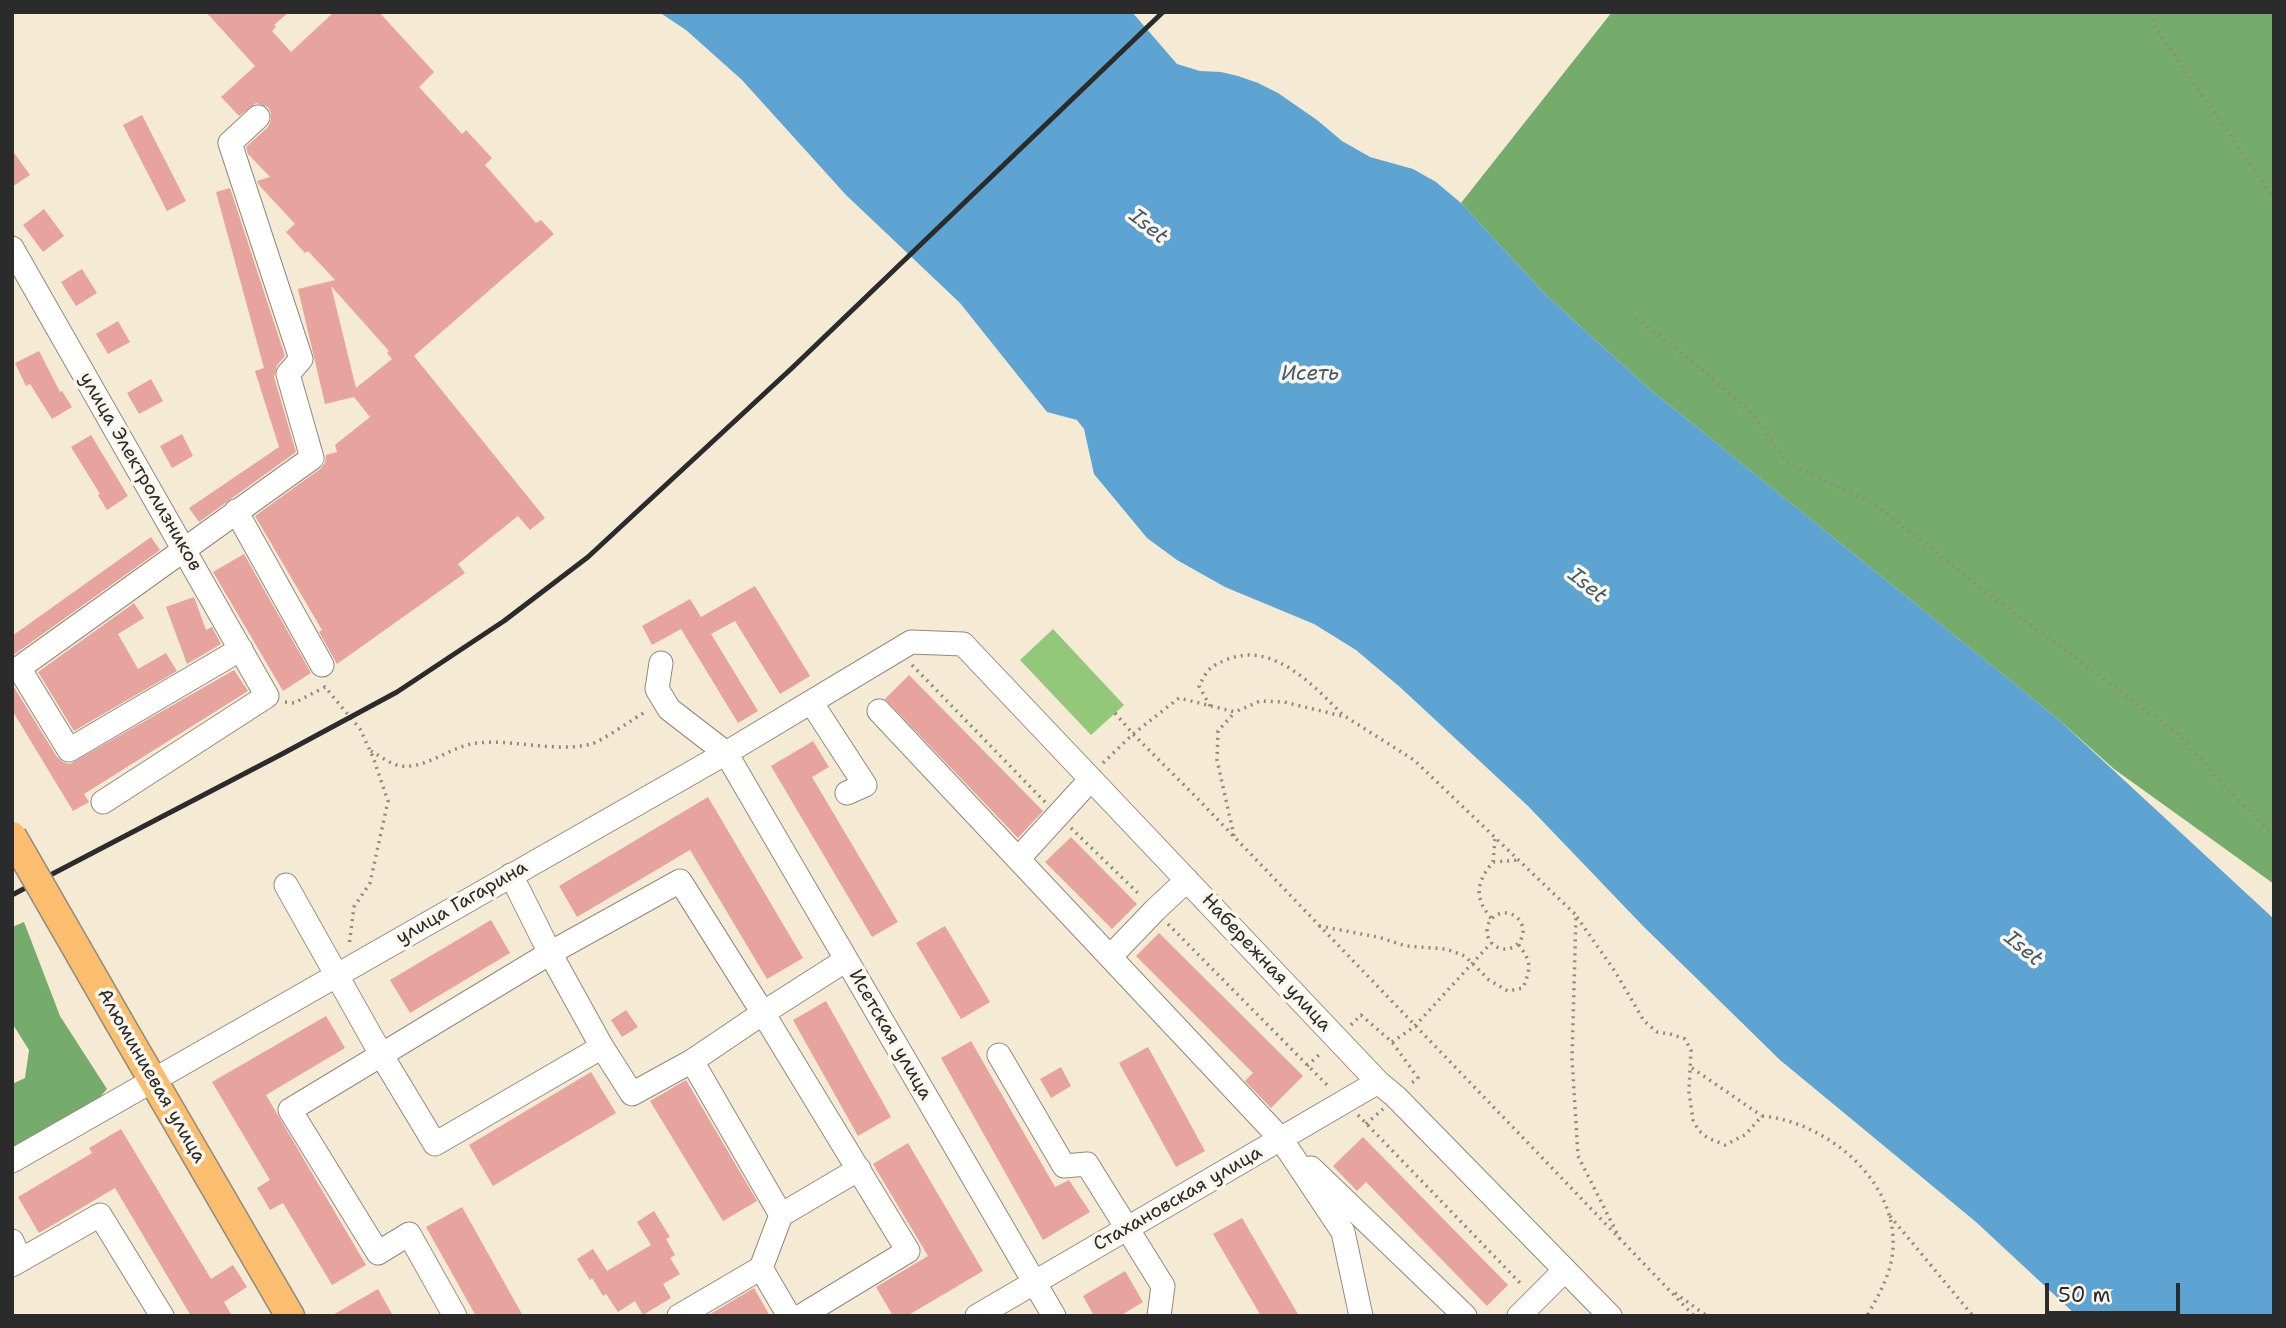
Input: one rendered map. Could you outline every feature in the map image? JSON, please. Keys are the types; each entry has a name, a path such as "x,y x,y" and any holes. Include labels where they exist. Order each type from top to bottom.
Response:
{"main road":[{"name":"Алюминиевая улица","path":"12,836 290,1316"}],"street":[{"path":"242,649 69,750 19,668 312,458 288,374 301,359 230,143 258,117"},
{"name":"улица Электролизников","path":"12,248 267,696"},
{"path":"236,511 322,665"},
{"name":"Набережная улица","path":"910,652 963,644 1378,1082 1396,1097 1610,1316"},
{"name":"улица Гагарина","path":"12,1161 811,702 910,652"},
{"path":"661,663 657,689 669,709 726,753"},
{"path":"103,802 267,696"},
{"path":"811,702 865,785 847,793"},
{"path":"879,711 1281,1139 1465,1316"},
{"name":"Исетская улица","path":"726,753 1054,1316"},
{"path":"1018,859 1090,778"},
{"path":"511,875 602,1048 632,1094 692,1061 846,960"},
{"path":"1110,957 1187,880"},
{"path":"455,1316 409,1234 378,1253 290,1110 550,953 680,881 908,1251 801,1316"},
{"path":"286,885 342,972 382,1056 435,1144 602,1048"},
{"path":"999,1055 1064,1166 1087,1164 1163,1286 1159,1316"},
{"path":"692,1061 781,1215"},
{"name":"Стахановская улица","path":"977,1316 1378,1082"},
{"path":"1281,1139 1343,1232 1361,1316"},
{"path":"680,1316 761,1268 781,1215 859,1169"},
{"path":"15,1255 100,1215 162,1316"},
{"path":"761,1268 789,1316"},
{"path":"1519,1316 1565,1270"}],"path":[{"path":"2150,12 2155,27 2274,198"},
{"path":"1636,318 1754,415 1787,462 1879,507 1966,576 2178,734 2274,836"},
{"path":"910,652 1058,815 1155,910 1536,1299"},
{"path":"1210,706 1199,686 1209,667 1238,654 1263,656 1287,666 1308,680 1346,717 1414,760 1495,837 1576,915 1616,973 1644,1021 1657,1032 1685,1039 1691,1050 1689,1091 1693,1120 1699,1131 1725,1145 1745,1135 1762,1116"},
{"path":"267,696 294,703 325,687 360,729 388,801 370,883 354,907 342,972"},
{"path":"1090,778 1133,734 1179,698 1234,712"},
{"path":"1234,838 1217,760 1218,732 1234,712 1260,701 1284,702 1346,717"},
{"path":"370,750 398,766 414,766 476,743 575,746 594,744 664,702"},
{"path":"1115,713 1694,1316"},
{"path":"1491,918 1482,908 1478,895 1482,874 1493,862 1495,837"},
{"path":"1493,862 1519,860"},
{"path":"1501,913 1513,914 1521,922 1523,934 1518,944 1509,949 1499,948 1491,943 1487,935 1491,918 1501,913"},
{"path":"1576,915 1572,1058 1578,1156 1621,1241"},
{"path":"1317,925 1378,937 1406,946 1446,949 1465,956 1489,980 1508,991 1523,988 1531,969 1518,944"},
{"path":"1392,1042 1414,1027 1491,943"},
{"path":"1692,1068 1762,1116 1782,1118 1807,1126 1853,1158 1879,1192 1888,1215 1892,1238 1890,1265 1879,1295 1867,1316"},
{"path":"1888,1215 1973,1316"},
{"path":"1670,1291 1707,1316"}],"green space":[{"path":"1612,12 2274,12 2274,884 2114,769 2058,719 1647,387 1545,294 1461,203"},
{"path":"1053,629 1124,705 1091,735 1020,660"},
{"path":"24,922 60,1016 107,1089 93,1105 12,1147 12,1084 25,1078 29,1050 12,1023 12,927"}],"water":[{"name":"Исеть","path":"659,12 1132,12 1177,64 1200,71 1221,72 1258,83 1278,93 1342,141 1370,157 1413,169 1436,182 1461,203 1545,294 1647,387 2058,719 2274,919 2274,1316 2075,1314 1976,1222 1780,1060 1643,926 1528,806 1356,650 1314,624 1225,587 1177,560 1147,538 1094,474 1084,429 1077,420 1047,412 960,303 846,195 742,80 686,30"}],"building":[{"path":"206,12 289,12 274,25 276,27 272,31 291,52 334,12 379,12 434,72 419,87 462,134 466,130 492,158 485,165 536,223 541,220 554,234 414,356 545,518 530,530 518,516 458,564 465,573 337,664 319,632 322,630 255,516 320,469 325,463 326,455 337,452 335,445 370,417 354,397 325,404 298,289 335,280 286,232 295,224 257,181 270,177 248,154 246,147 268,127 271,113 268,107 256,103 239,116 221,97 255,66","holes":["331,286 389,351 387,353 392,359 356,388"]},
{"path":"142,115 186,201 167,211 123,125"},
{"path":"12,150 30,175 12,187"},
{"path":"230,188 285,356 277,365 274,377 296,452 199,522 189,508 279,447 255,371 264,368 216,192"},
{"path":"44,209 64,236 43,252 23,225"},
{"path":"82,269 97,293 76,306 61,282"},
{"path":"118,321 130,342 108,354 96,334"},
{"path":"39,351 60,392 62,391 72,407 52,419 30,384 26,386 15,363"},
{"path":"151,379 163,401 139,414 127,393"},
{"path":"182,434 193,456 172,468 160,446"},
{"path":"91,435 128,496 107,510 71,447"},
{"path":"151,537 160,550 12,656 12,636"},
{"path":"244,554 311,673 283,691 213,572"},
{"path":"755,586 810,676 780,694 735,621 711,634 758,711 738,723 681,629 652,645 642,626 690,599 701,617"},
{"path":"194,597 206,630 212,627 221,644 187,664 166,607"},
{"path":"134,603 144,618 118,634 138,669 166,653 177,671 74,731 38,672"},
{"path":"234,670 248,691 84,794 89,802 73,811 12,710 12,684 57,757 70,764"},
{"path":"909,675 1043,811 1018,838 885,699"},
{"path":"813,741 829,767 812,777 898,922 872,937 771,766"},
{"path":"708,797 803,958 767,979 690,850 577,917 559,886"},
{"path":"1071,837 1137,904 1112,929 1045,862"},
{"path":"491,920 510,953 410,1013 390,980"},
{"path":"945,926 990,1002 961,1019 916,943"},
{"path":"1159,933 1303,1076 1271,1108 1245,1081 1253,1073 1136,956"},
{"path":"826,1001 891,1117 858,1136 793,1020"},
{"path":"626,1010 638,1027 622,1037 611,1020"},
{"path":"326,1016 345,1048 266,1095 366,1265 332,1285 283,1203 270,1210 257,1188 270,1180 212,1082"},
{"path":"971,1041 1055,1187 1069,1180 1090,1212 1043,1240 941,1058"},
{"path":"1148,1047 1205,1151 1176,1167 1119,1063"},
{"path":"1061,1067 1071,1086 1051,1098 1040,1079"},
{"path":"591,1072 616,1113 493,1186 469,1145"},
{"path":"686,1080 757,1201 723,1221 650,1101"},
{"path":"121,1129 211,1279 233,1265 247,1287 224,1302 232,1316 191,1316 115,1188 39,1233 18,1197 92,1153 89,1148"},
{"path":"1363,1137 1508,1285 1487,1306 1366,1182 1357,1191 1333,1166"},
{"path":"908,1143 983,1271 907,1316 893,1316 876,1287 928,1256 873,1164"},
{"path":"462,1207 523,1316 476,1316 426,1227"},
{"path":"654,1211 670,1237 666,1239 675,1255 670,1258 680,1274 663,1284 671,1298 643,1315 635,1301 618,1312 606,1294 603,1296 592,1278 590,1280 577,1259 593,1249 607,1271 651,1245 637,1222"},
{"path":"1242,1218 1299,1316 1261,1316 1213,1234"},
{"path":"1125,1271 1143,1302 1120,1316 1094,1316 1083,1296"},
{"path":"754,1288 770,1316 707,1316"},
{"path":"378,1289 393,1316 331,1316"}],"railway":[{"path":"12,895 397,692 504,621 588,557 792,368 1163,12"}],"water label":[{"name":"Iset","path":"1148,227"},
{"name":"Iset","path":"1587,586"},
{"name":"Iset","path":"2023,949"}]}
